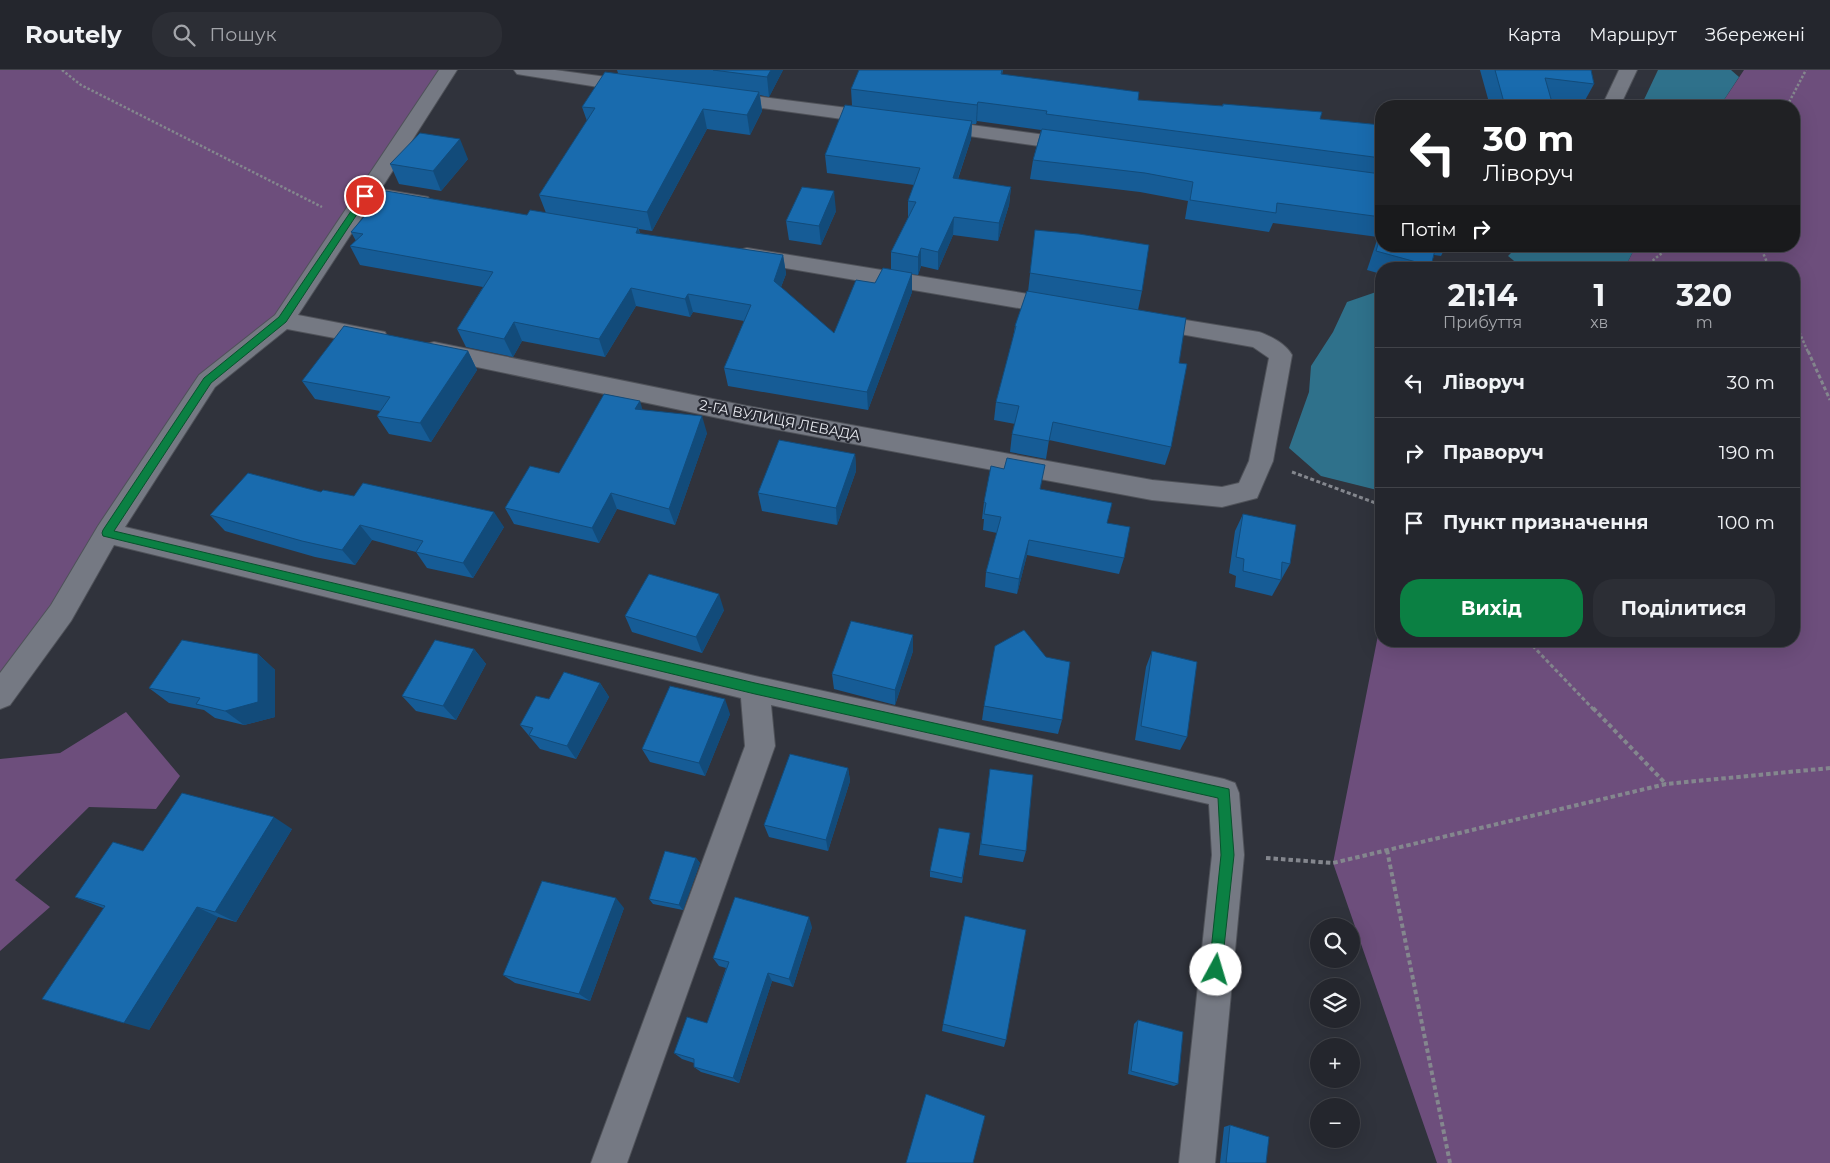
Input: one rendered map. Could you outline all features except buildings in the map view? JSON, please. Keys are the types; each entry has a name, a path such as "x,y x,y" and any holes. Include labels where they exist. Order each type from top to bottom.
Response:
{"street":[{"path":"0,696 60,613 107,533 207,381 283,320 448,70"},
{"path":"523,70 593,82 658,89"},
{"path":"1615,100 1628,70"},
{"path":"706,95 892,120"},
{"path":"912,123 1098,148"},
{"path":"365,196 383,195 442,205"},
{"path":"728,252 1082,311"},
{"path":"1131,319 1259,340 1281,355 1261,460"},
{"name":"2-ГА ВУЛИЦЯ ЛЕВАДА","path":"283,320 747,415 1152,490 1222,497 1248,490 1261,460"},
{"path":"107,533 755,689 1224,793 1228,855 1197,1163"},
{"path":"609,1163 760,746 755,689"}],"path":[{"path":"62,70 81,84 349,220"},
{"path":"1789,100 1806,70"},
{"path":"1651,262 1663,252"},
{"path":"1800,333 1830,400"},
{"path":"1261,460 1375,503"},
{"path":"1534,647 1666,784"},
{"path":"1228,855 1334,863 1666,784 1830,768"},
{"path":"1387,850 1450,1163"}],"shaded area":[{"path":"0,70 448,70 283,320 207,381 0,696"},
{"path":"1744,70 1830,70 1830,1163 1437,1163 1360,941 1360,918 1352,918 1333,863 1376,647 1800,647 1800,262 1628,262 1633,252 1800,252 1800,100 1724,100"},
{"path":"126,712 180,776 156,809 89,807 15,880 50,907 0,951 0,759 60,753"}],"water":[{"path":"1658,70 1731,70 1739,77 1724,100 1644,100"},
{"path":"1512,252 1633,252 1628,262 1515,262 1508,256"},
{"path":"1375,292 1375,490 1321,476 1289,448 1309,392 1311,366 1333,332 1347,302"}],"route":[{"path":"365,196 283,320 207,381 107,533 755,689 1224,793 1228,855 1216,970"}]}
